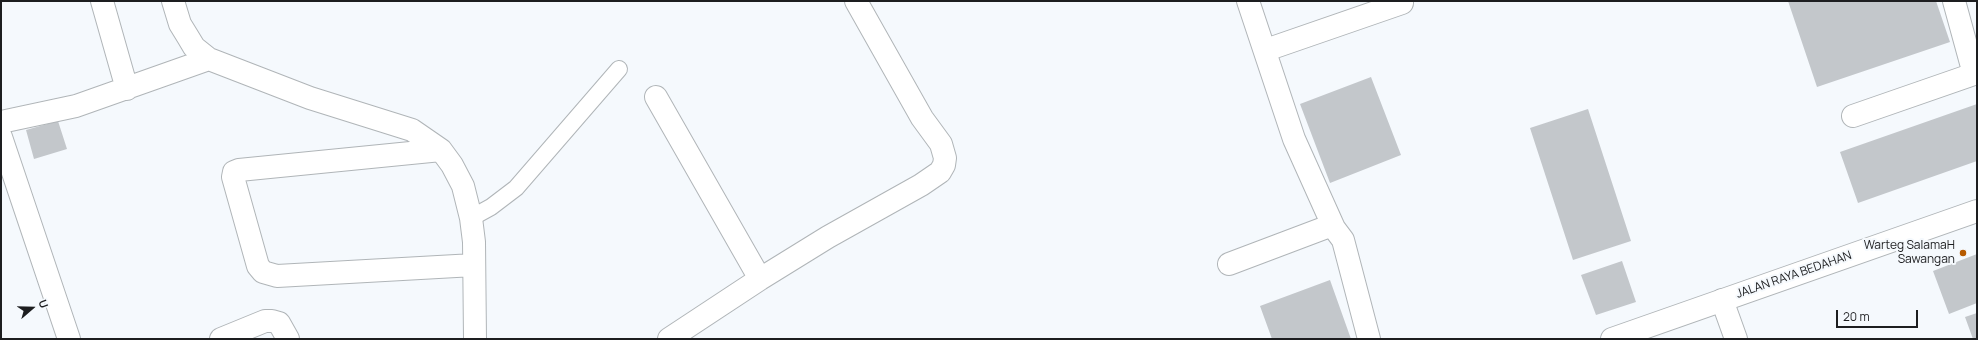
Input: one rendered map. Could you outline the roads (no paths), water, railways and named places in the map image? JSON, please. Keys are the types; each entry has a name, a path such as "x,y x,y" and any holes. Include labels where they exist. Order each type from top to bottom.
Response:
{"street":[{"path":"102,1 128,89"},
{"path":"173,1 180,24 188,38 194,47 209,59 310,98 412,130 441,150 452,165 463,186 471,218 474,265 475,339"},
{"path":"669,339 760,279 828,237 921,185 940,172 944,165 945,158 941,144 922,118 856,1"},
{"path":"1248,1 1266,50 1294,139 1334,228 1343,240 1368,339"},
{"path":"1853,116 1976,73 1954,1"},
{"path":"1266,50 1402,3"},
{"path":"1,122 76,106 128,89 209,59"},
{"path":"656,97 760,279"},
{"path":"1,137 70,339"},
{"path":"441,150 239,170 234,172 233,177 258,266 263,272 277,276 474,265"},
{"name":"JALAN RAYA BEDAHAN","path":"1612,339 1977,211"},
{"path":"1228,264 1327,227 1334,228"},
{"path":"1722,300 1736,339"},
{"path":"221,339 265,322 272,321 279,323 288,339"}],"lane":[{"path":"471,218 490,207 516,188 619,69"}],"place":[{"name":"Warteg SalamaH Sawangan","path":"1963,253"}]}
